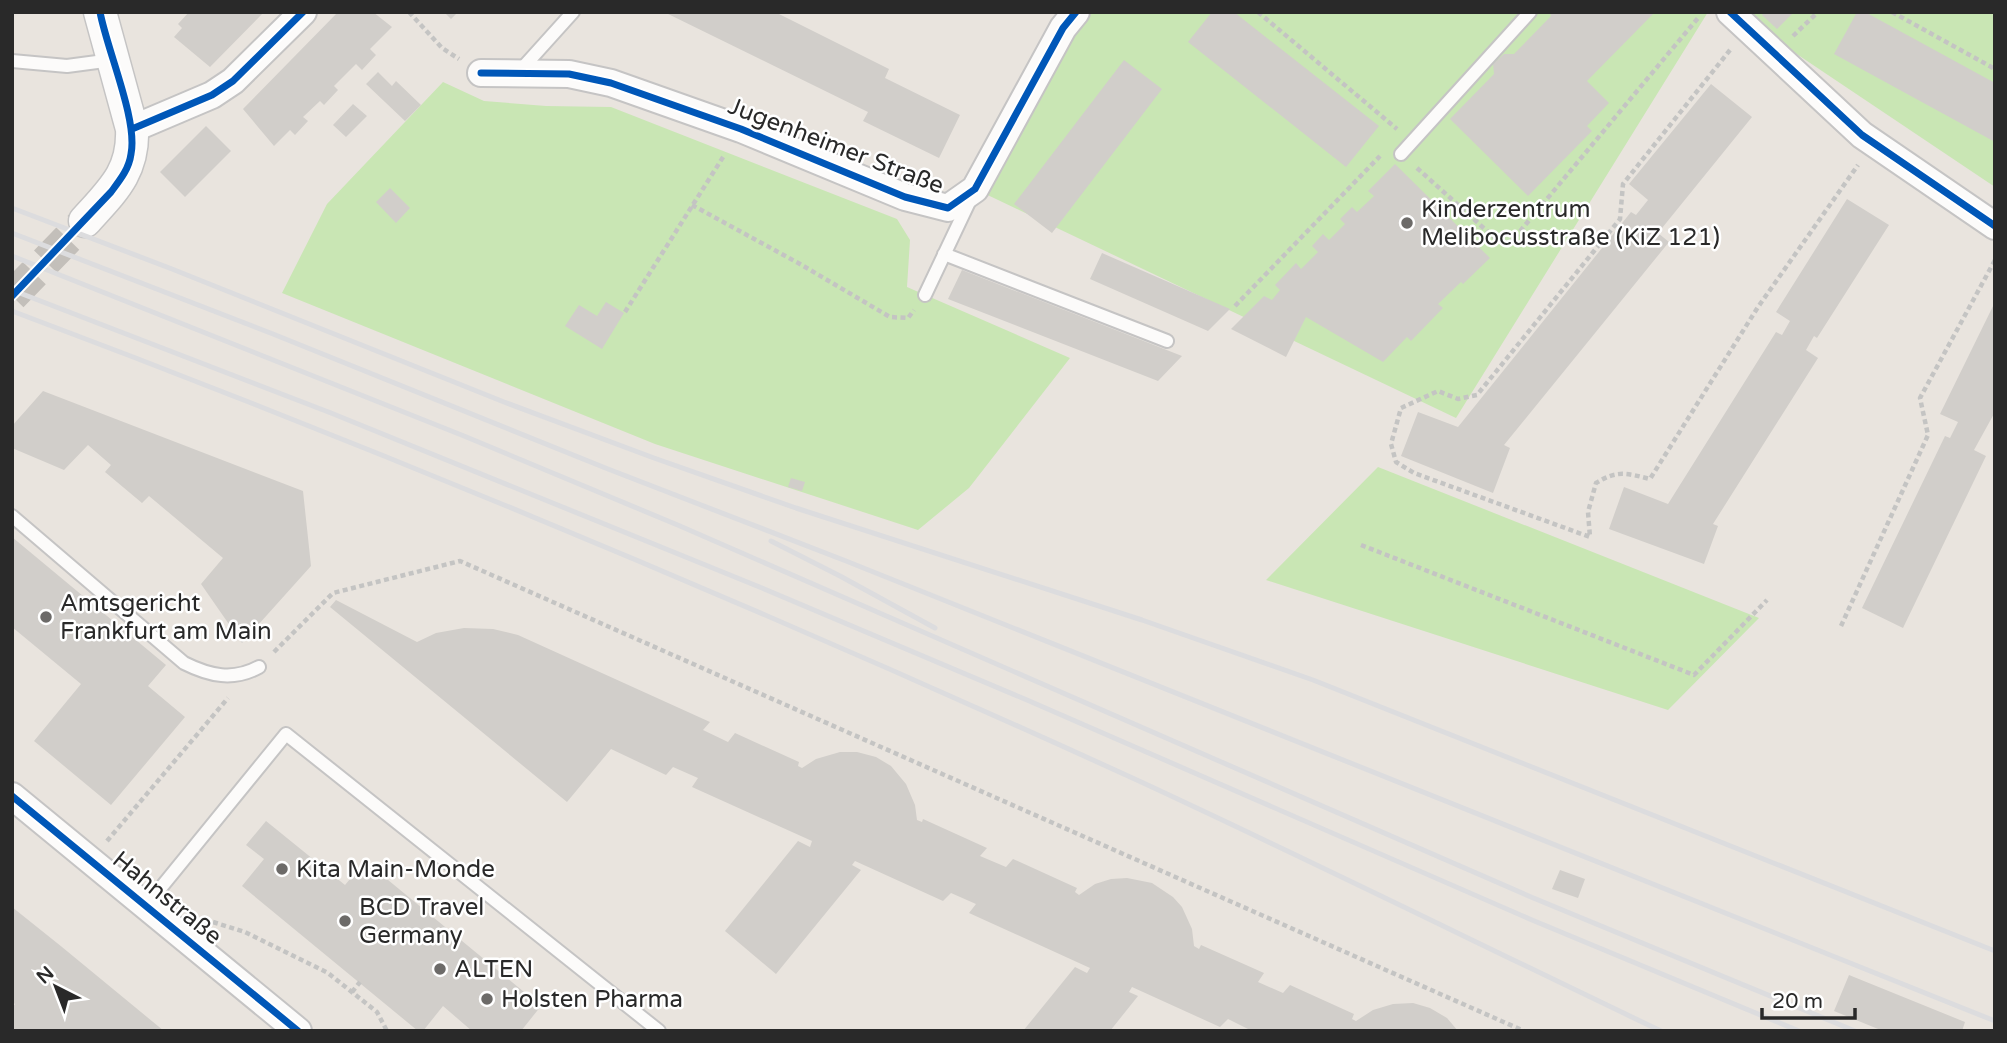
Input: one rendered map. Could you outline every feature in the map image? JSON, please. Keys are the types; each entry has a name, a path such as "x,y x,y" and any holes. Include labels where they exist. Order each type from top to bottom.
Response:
{"street":[{"path":"85,221 121,179 131,155 132,129 100,12"},
{"path":"132,129 203,99 233,81 303,12"},
{"name":"Jugenheimer Straße","path":"481,72 569,74 611,83 741,129 905,197 948,208 975,189 1063,28 1076,12"},
{"path":"1730,12 1862,135 1995,226"},
{"name":"Hahnstraße","path":"12,796 298,1031"}],"lane":[{"path":"518,73 573,12"},
{"path":"1401,154 1530,12"},
{"path":"12,61 67,66 112,60"},
{"path":"925,295 975,189"},
{"path":"944,254 1167,341"},
{"path":"12,516 184,663 219,677 247,673 259,667"},
{"path":"146,906 286,734 659,1031"}],"path":[{"path":"409,12 442,48 481,72"},
{"path":"1258,12 1412,143"},
{"path":"1787,42 1818,12"},
{"path":"1892,12 1992,67 1995,58"},
{"path":"1235,306 1391,145 1497,240 1511,242 1698,18"},
{"path":"1731,49 1623,184 1620,219 1477,395 1458,399 1438,391 1401,408 1391,443 1396,462 1414,473 1590,537 1588,512 1596,483 1612,473 1628,473 1650,479 1758,307 1860,162"},
{"path":"625,312 741,129"},
{"path":"692,205 890,317 908,318 925,295"},
{"path":"1841,626 1928,435 1920,398 1995,260"},
{"path":"1361,545 1694,674 1768,600"},
{"path":"107,841 236,688 333,593 460,561 1524,1031"},
{"path":"205,920 246,932 328,973 377,1012 387,1031"},
{"path":"352,992 360,982"}],"green space":[{"path":"1088,12 1708,12 1456,418 975,189"},
{"path":"1734,12 1995,12 1995,187"},
{"path":"443,82 484,101 611,107 897,219 910,240 907,287 1070,358 969,488 918,530 655,444 282,293 327,204"},
{"path":"1378,467 1759,618 1668,710 1266,580"}],"building":[{"path":"189,12 264,12 210,67 174,37 182,28 178,24"},
{"path":"338,12 373,12 392,27 370,49 376,55 362,70 356,64 334,86 338,90 324,105 320,101 303,117 308,121 295,135 290,130 274,146 243,109"},
{"path":"444,12 458,12 451,19"},
{"path":"664,12 775,12 889,69 885,78 960,115 939,158 863,121 868,112"},
{"path":"1212,12 1234,12 1379,126 1346,167 1188,42"},
{"path":"1550,12 1655,12 1587,81 1609,103 1587,126 1592,131 1528,196 1450,119 1494,74 1493,64 1504,54 1514,54 1551,16"},
{"path":"1764,12 1794,12 1777,29 1762,15"},
{"path":"1857,12 1865,12 1995,83 1995,142 1834,54"},
{"path":"1124,60 1162,89 1052,233 1014,204"},
{"path":"378,72 392,86 396,81 421,105 405,121 366,84"},
{"path":"1711,84 1752,117 1658,233 1669,242 1504,445 1510,448 1493,493 1401,456 1418,412 1458,427 1631,212 1636,215 1648,200 1629,184"},
{"path":"353,104 367,116 346,137 333,125"},
{"path":"206,126 231,151 185,197 160,172"},
{"path":"1395,164 1490,258 1438,304 1443,308 1411,341 1407,337 1383,362 1306,317 1286,357 1231,329 1264,296 1272,300 1280,290 1275,285 1296,263 1301,269 1318,252 1312,246 1323,234 1329,240 1345,224 1340,219 1352,207 1357,212 1374,196 1368,191"},
{"path":"390,188 410,208 396,223 376,202"},
{"path":"1847,199 1889,225 1817,338 1814,336 1806,350 1818,358 1713,524 1718,526 1704,564 1609,529 1624,487 1668,504 1776,332 1782,335 1790,321 1776,312"},
{"path":"1102,253 1230,309 1208,331 1090,279"},
{"path":"962,270 1182,356 1158,381 948,299"},
{"path":"606,302 624,313 602,349 565,326 579,305 597,316"},
{"path":"1995,302 1995,412 1974,450 1986,456 1903,628 1862,608 1945,436 1950,438 1958,422 1940,414"},
{"path":"43,391 303,491 311,566 242,643 201,584 223,558 149,496 142,503 105,472 111,465 88,445 64,470 12,448 12,426"},
{"path":"791,478 805,482 802,491 788,487"},
{"path":"12,537 166,665 148,686 185,717 111,805 34,741 81,684 12,627"},
{"path":"336,600 417,642 436,633 464,628 493,629 518,635 710,722 703,730 728,742 735,733 799,762 798,766 802,768 816,759 840,752 857,752 876,757 891,766 906,784 915,805 917,820 922,822 923,819 987,848 980,856 1006,867 1013,859 1077,888 1075,892 1079,895 1095,884 1111,879 1127,878 1152,883 1173,897 1182,907 1192,929 1194,946 1199,949 1201,945 1264,973 1258,982 1283,993 1290,985 1354,1014 1352,1019 1356,1021 1373,1010 1393,1004 1413,1003 1430,1008 1447,1018 1458,1031 1252,1031 1228,1019 1220,1027 1132,987 1129,992 1138,996 1110,1031 1023,1031 1075,967 1087,973 1090,968 969,913 976,904 951,893 943,901 855,861 852,865 861,870 776,974 725,931 798,841 810,847 812,841 692,787 698,778 673,767 666,775 611,749 567,802 330,607"},
{"path":"266,821 345,885 365,861 541,1006 521,1031 472,1031 443,1006 423,1031 418,1031 242,886 264,859 246,845"},
{"path":"1560,870 1585,879 1578,898 1552,889"},
{"path":"12,907 164,1031 12,1031 12,1008 15,1004 12,1002"},
{"path":"1849,975 1965,1022 1962,1031 1883,1031 1834,1011"}],"tunnel":[{"path":"12,296 85,221"}],"railway":[{"path":"12,208 504,402 654,458 796,508 1142,620 1313,680 1995,951"},
{"path":"12,233 846,561 1995,1021"},
{"path":"12,256 464,436 680,526 1531,897 1855,1031"},
{"path":"12,290 331,413 762,588 1532,920 1799,1031"},
{"path":"12,311 438,478 860,656 1139,781 1661,1031"},
{"path":"771,541 935,628"}],"cycle path":[{"path":"12,296 111,192 124,174 130,159 130,123 100,12"},
{"path":"132,129 212,95 233,81 303,12"},
{"path":"481,73 569,74 611,83 741,129 905,197 948,208 975,189 1063,28 1076,12"},
{"path":"1730,12 1862,135 1995,226"},
{"path":"12,796 298,1031"}],"place":[{"name":"Kinderzentrum Melibocusstraße (KiZ 121)","path":"1407,223"},
{"name":"Amtsgericht Frankfurt am Main","path":"46,617"},
{"name":"Kita Main-Monde","path":"282,869"},
{"name":"BCD Travel Germany","path":"345,921"},
{"name":"ALTEN","path":"440,969"},
{"name":"Holsten Pharma","path":"487,999"}]}
